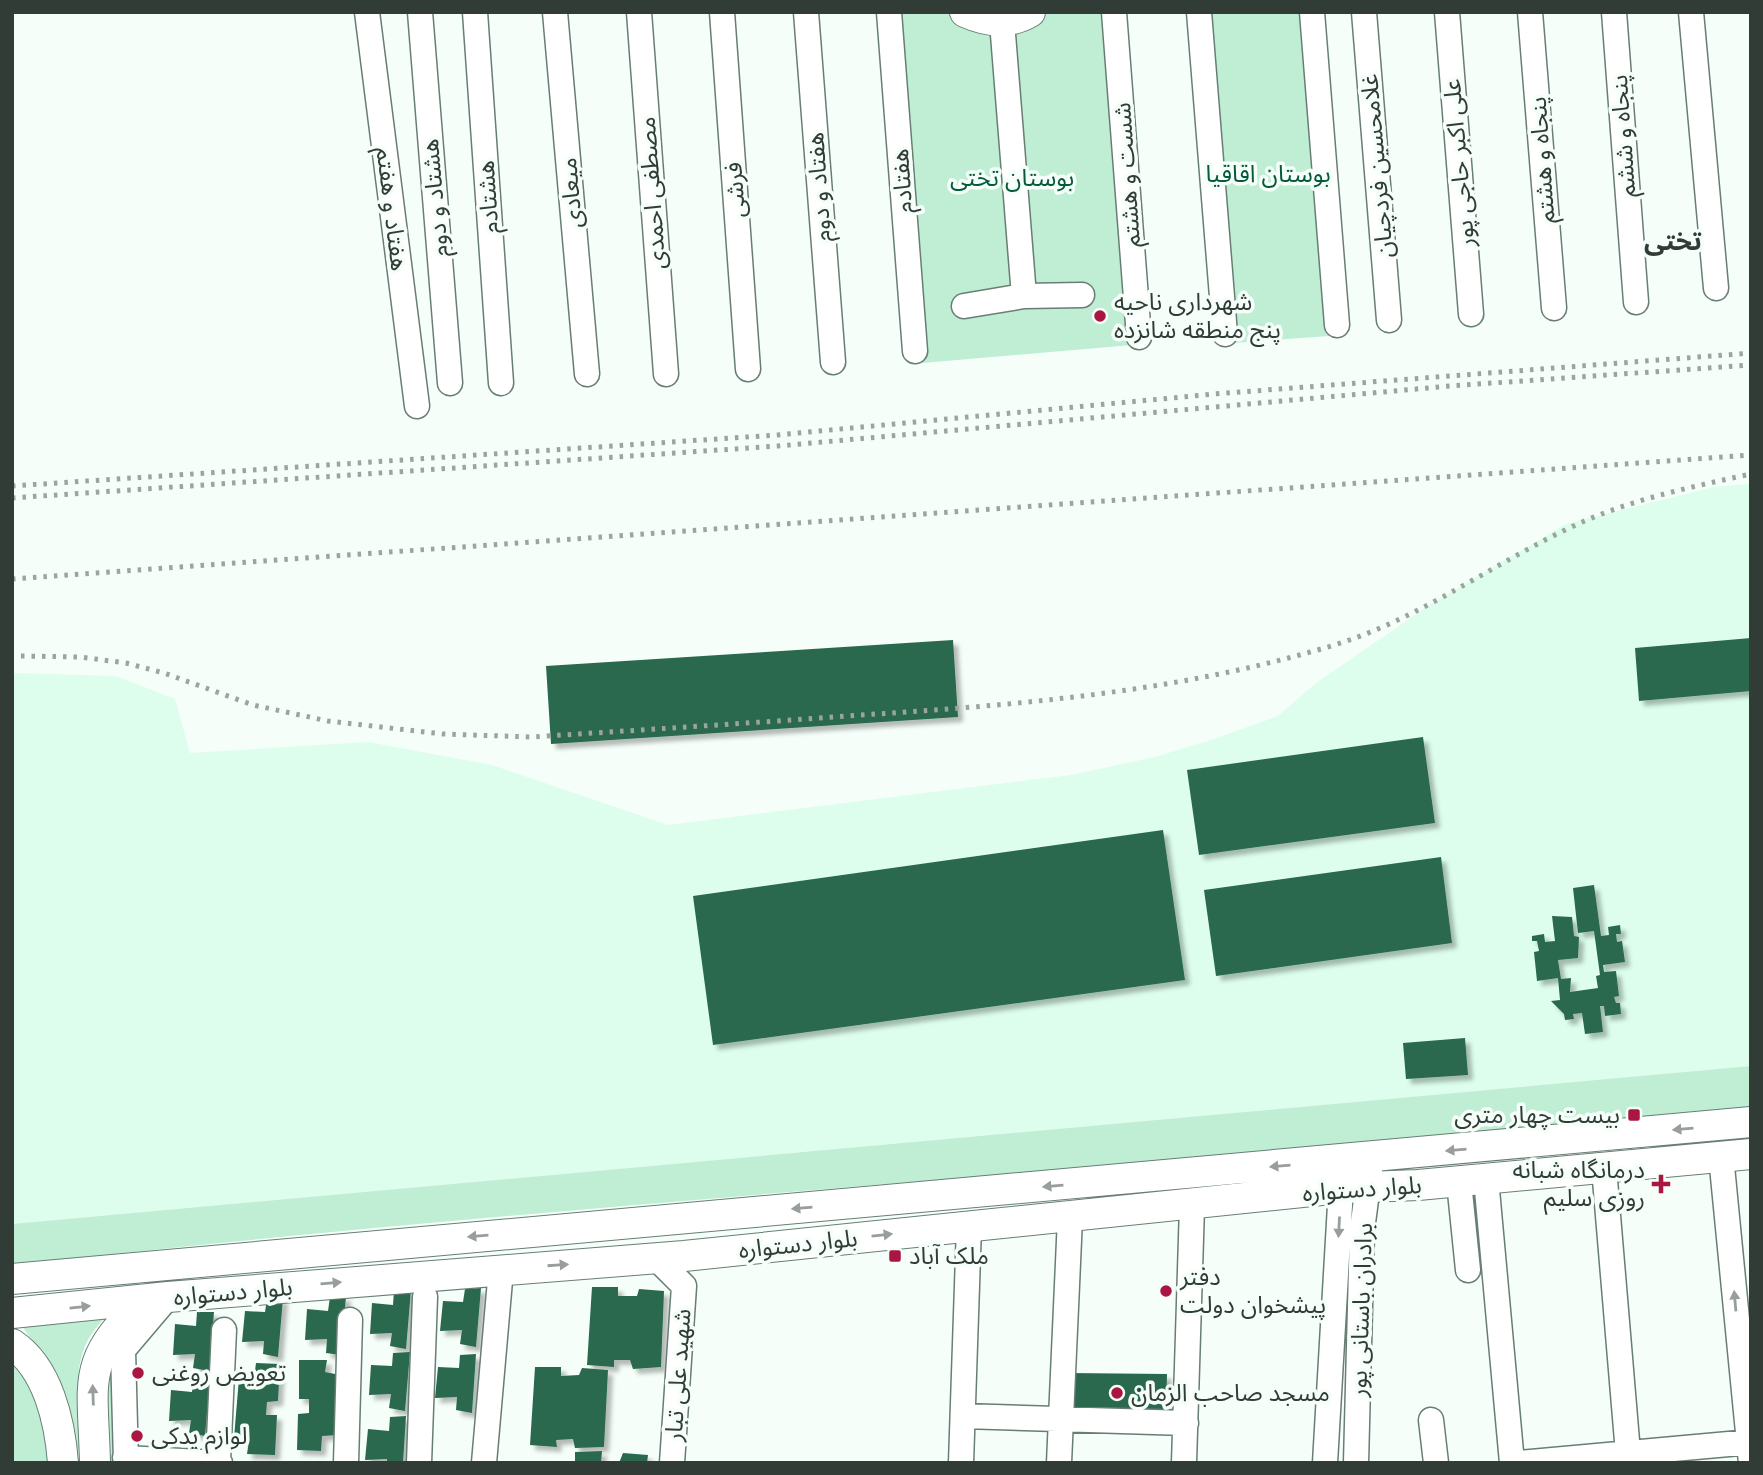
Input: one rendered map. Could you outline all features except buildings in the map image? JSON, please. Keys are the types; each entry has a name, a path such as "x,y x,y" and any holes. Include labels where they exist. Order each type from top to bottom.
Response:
{"main road":[{"path":"965,12 983,20 1016,17"},
{"name":"بلوار دستواره","path":"12,1279 1357,1173 1751,1122"},
{"name":"بلوار دستواره","path":"12,1313 156,1298 656,1258 1192,1206 1357,1173 1472,1180 1751,1154"},
{"path":"95,1463 93,1380 96,1360 116,1329 156,1298"},
{"path":"12,1344 22,1350 46,1389 57,1420 63,1463"}],"street":[{"name":"هفتاد و هفتم","path":"367,12 417,406"},
{"name":"هشتاد و دوم","path":"420,12 450,383"},
{"name":"هشتادم","path":"475,12 501,383"},
{"name":"میعادی","path":"555,12 587,374"},
{"name":"مصطفی احمدی","path":"639,12 666,374"},
{"name":"فرشی","path":"722,12 748,369"},
{"name":"هفتاد و دوم","path":"806,12 833,362"},
{"name":"هفتادم","path":"889,12 915,351"},
{"name":"شست و هشتم","path":"1114,12 1139,337"},
{"path":"1199,12 1225,334"},
{"path":"1311,12 1337,325"},
{"name":"غلامحسین فردچیان","path":"1364,12 1389,320"},
{"name":"علی اکبر حاجی پور","path":"1447,12 1471,314"},
{"name":"پنجاه و هشتم","path":"1530,12 1554,308"},
{"name":"پنجاه و ششم","path":"1614,12 1636,302"},
{"path":"1691,12 1716,288"},
{"path":"1016,17 1024,296"},
{"path":"964,306 1024,296 1082,295"},
{"path":"1520,1463 1603,1459 1629,1453 1684,1455 1750,1449 1721,1156"},
{"path":"1604,1167 1629,1453"},
{"name":"برادران باستانی پور","path":"1325,1463 1357,1173"},
{"name":"برادران باستانی پور","path":"1356,1463 1362,1230 1357,1173"},
{"path":"1468,1270 1472,1180"},
{"path":"1472,1180 1512,1463"},
{"path":"1184,1463 1192,1206"},
{"path":"1059,1463 1070,1217"},
{"path":"961,1463 970,1226"},
{"name":"شهید علی تبار","path":"656,1258 684,1286 671,1463"},
{"path":"484,1463 501,1269"},
{"path":"419,1463 425,1297"},
{"path":"156,1298 123,1350 126,1460 219,1462 224,1330"},
{"path":"346,1463 349,1320"},
{"path":"964,1416 1186,1423"},
{"path":"1431,1420 1436,1463"}],"shaded area":[{"path":"1751,484 1751,1066 12,1224 12,673 116,676 175,699 190,753 368,742 492,765 668,825 1071,775 1155,757 1208,741 1278,716 1316,683 1431,604 1566,524 1714,487"}],"green space":[{"name":"بوستان تختی","path":"892,12 1104,12 1132,345 922,363"},
{"name":"بوستان اقاقیا","path":"1208,12 1303,12 1329,336 1234,343"},
{"path":"1751,1066 1751,1107 1534,1129 447,1221 12,1265 12,1224"},
{"path":"106,1317 86,1344 81,1358 78,1388 79,1447 76,1463 46,1359 21,1325"},
{"path":"118,1335 116,1463 107,1463 102,1375"},
{"path":"12,1357 33,1382 54,1463 12,1463"}],"railway":[{"path":"12,486 777,435 1214,394 1751,353"},
{"path":"12,498 778,446 1450,386 1751,365"},
{"path":"12,579 1751,455"},
{"path":"21,656 80,657 126,663 164,673 253,705 328,721 443,734 531,737 1039,701 1216,675 1331,646 1421,609 1534,546 1609,511 1655,496 1751,474"}],"place":[{"name":"شهرداری ناحیه پنج منطقه شانزده","path":"1100,316"},
{"name":"بیست چهار متری","path":"1634,1115"},
{"name":"درمانگاه شبانه روزی سلیم","path":"1661,1184"},
{"name":"ملک آباد","path":"895,1256"},
{"name":"دفتر پیشخوان دولت","path":"1166,1291"},
{"name":"تعویض روغنی","path":"138,1373"},
{"name":"مسجد صاحب الزمان","path":"1117,1393"},
{"name":"لوازم یدکی","path":"137,1436"}],"district":[{"name":"تختی","path":"1673,241"}]}
